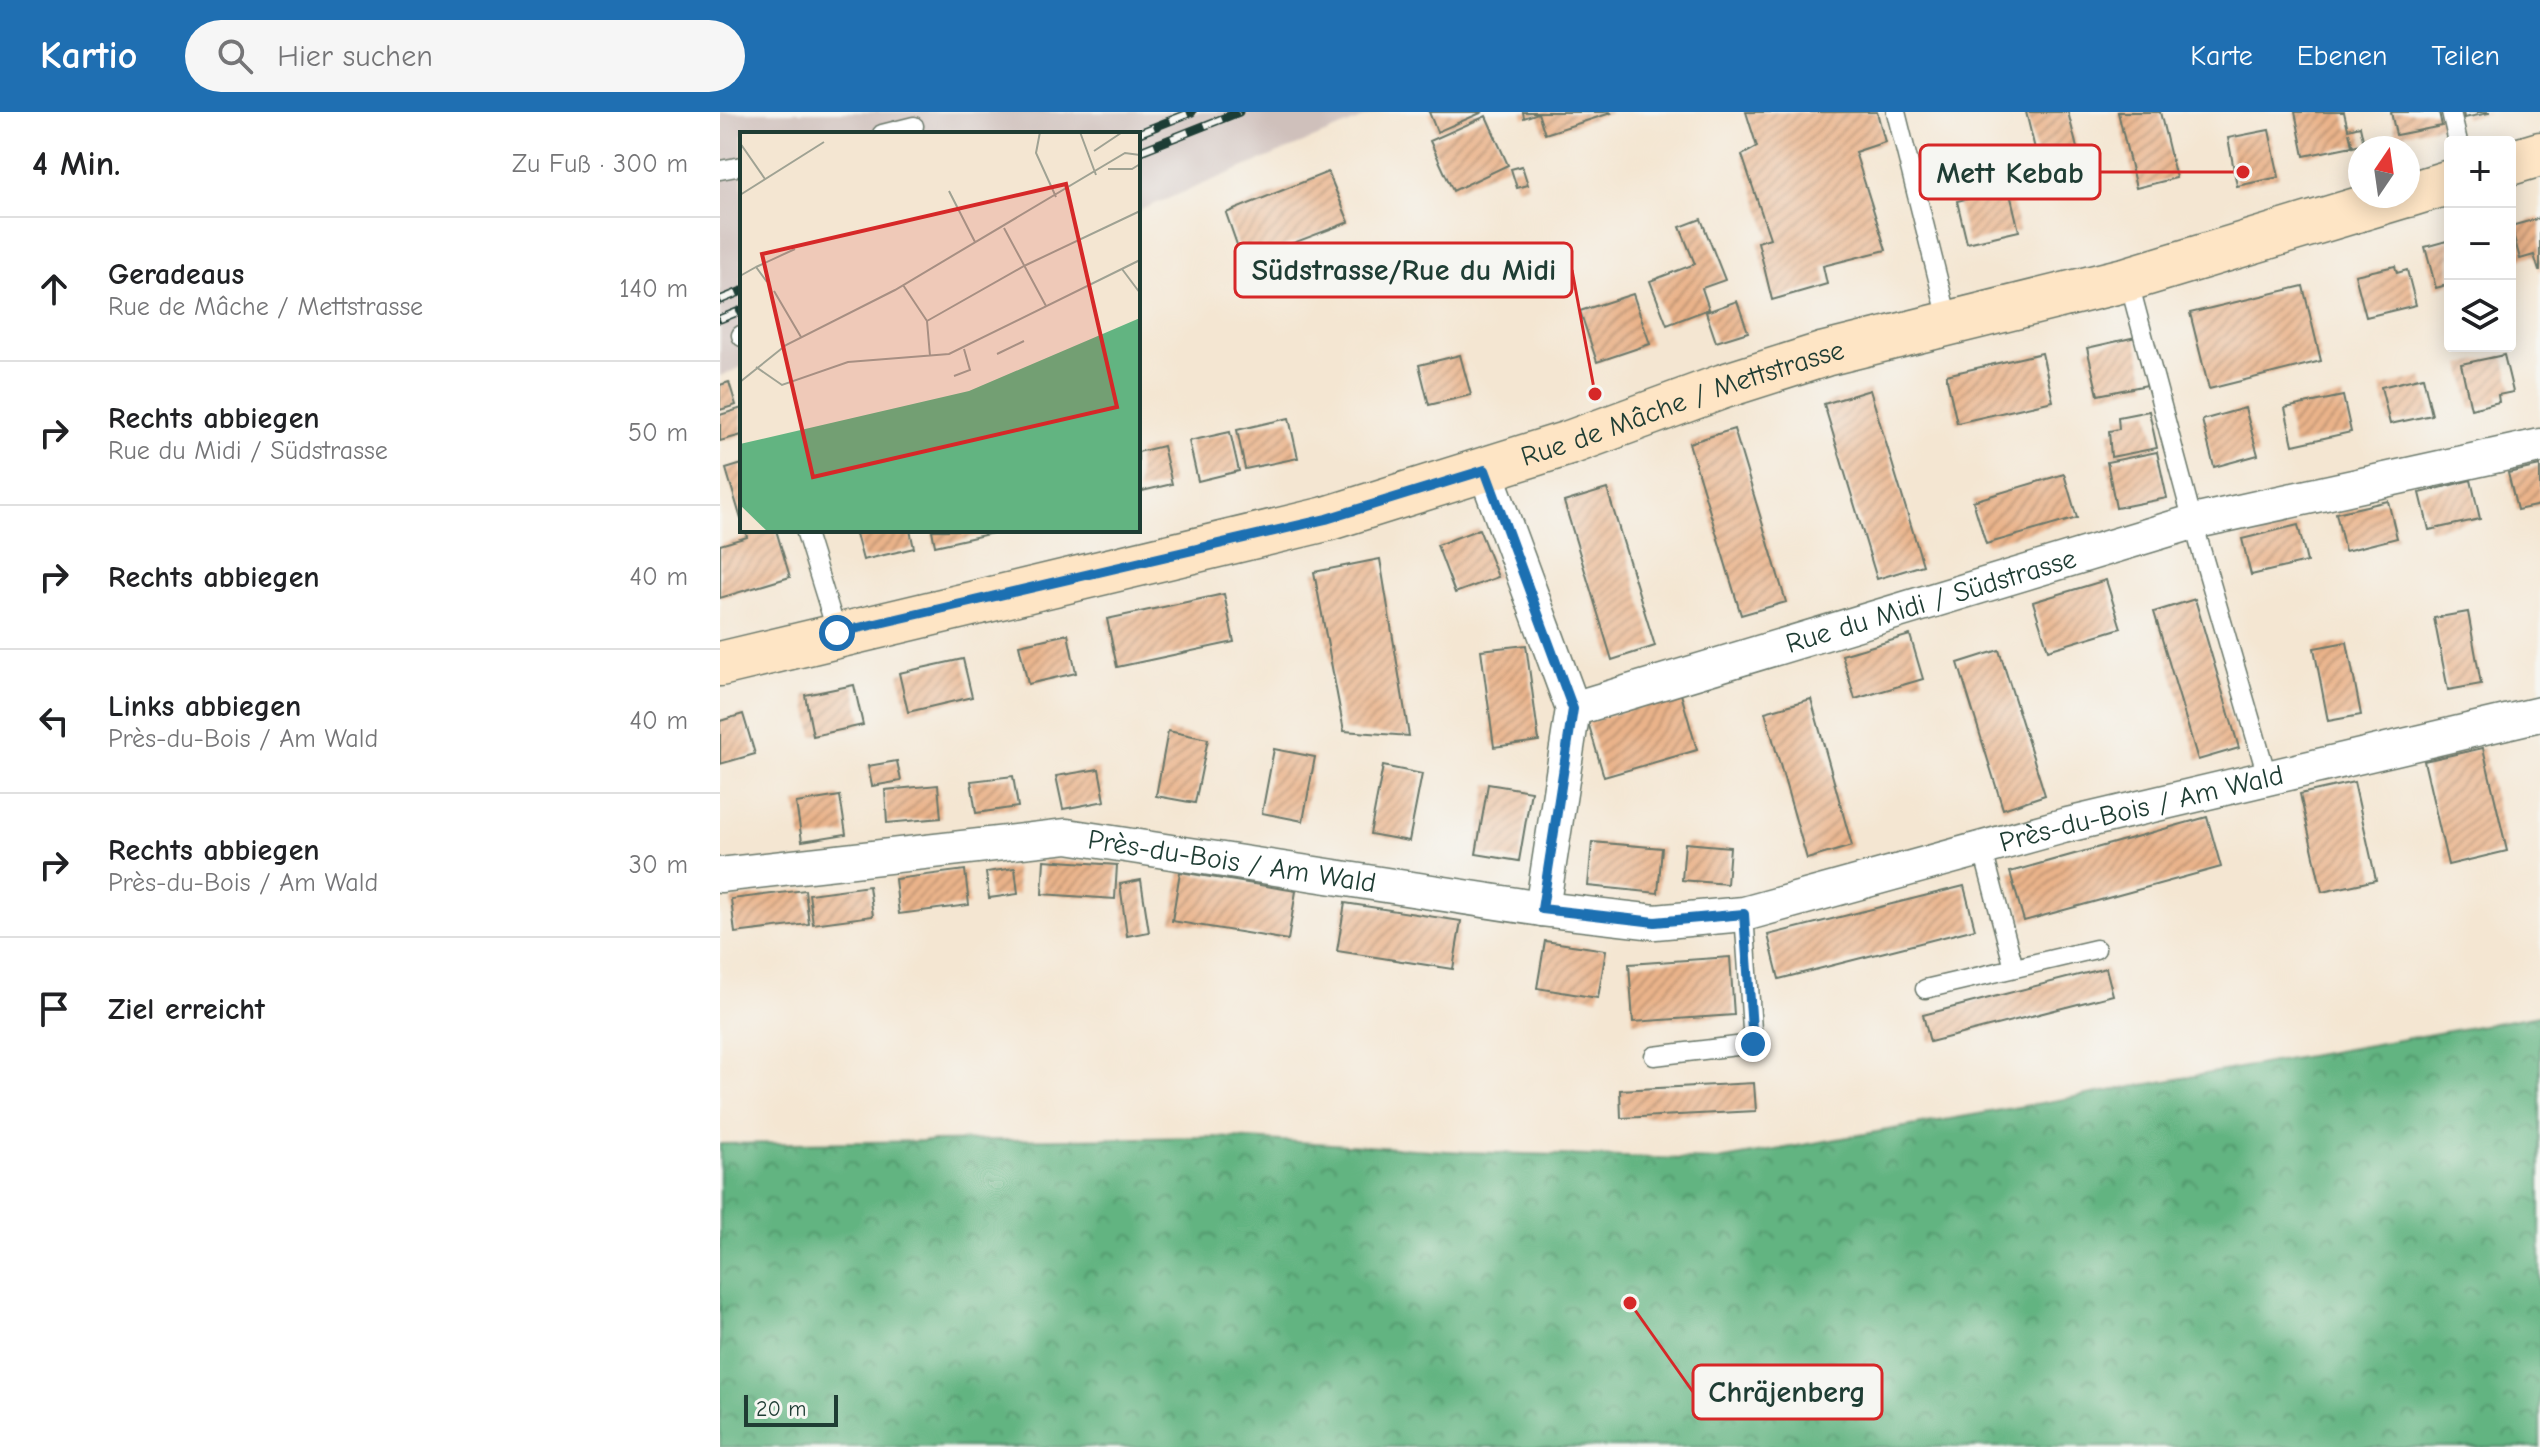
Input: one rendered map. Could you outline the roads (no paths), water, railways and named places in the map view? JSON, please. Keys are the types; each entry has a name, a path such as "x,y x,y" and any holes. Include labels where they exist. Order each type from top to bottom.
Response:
{"main road":[{"path":"2516,161 2540,154"},
{"name":"Rue de Mâche / Mettstrasse","path":"2420,191 2444,184"},
{"name":"Rue de Mâche / Mettstrasse","path":"720,664 837,633 1326,519 1485,470 1763,373 2128,279 2363,208"}],"street":[{"name":"Rue du Midi / Südstrasse","path":"1573,709 2193,522 2540,446"},
{"path":"1485,470 1573,709 1542,909"},
{"name":"Près-du-Bois / Am Wald","path":"720,875 1067,836 1542,909 1655,922 1744,914 1982,847 2267,776 2540,714"}],"lane":[{"path":"1896,112 1949,323"},
{"path":"2451,112 2457,136"},
{"path":"890,132 914,126"},
{"path":"720,170 740,166"},
{"path":"2128,279 2193,522 2267,776"},
{"path":"806,532 837,633"},
{"path":"1982,847 2014,968"},
{"path":"1654,1056 1753,1044 1744,914"},
{"path":"1925,989 2096,949"}],"railway":[{"path":"1140,133 1192,112"},
{"path":"1140,151 1239,112"},
{"path":"720,300 740,292"},
{"path":"720,319 740,311"}],"place":[{"name":"Mett Kebab","path":"2243,172"},
{"name":"Südstrasse/Rue du Midi","path":"1595,394"},
{"name":"Chräjenberg","path":"1630,1303"}]}
